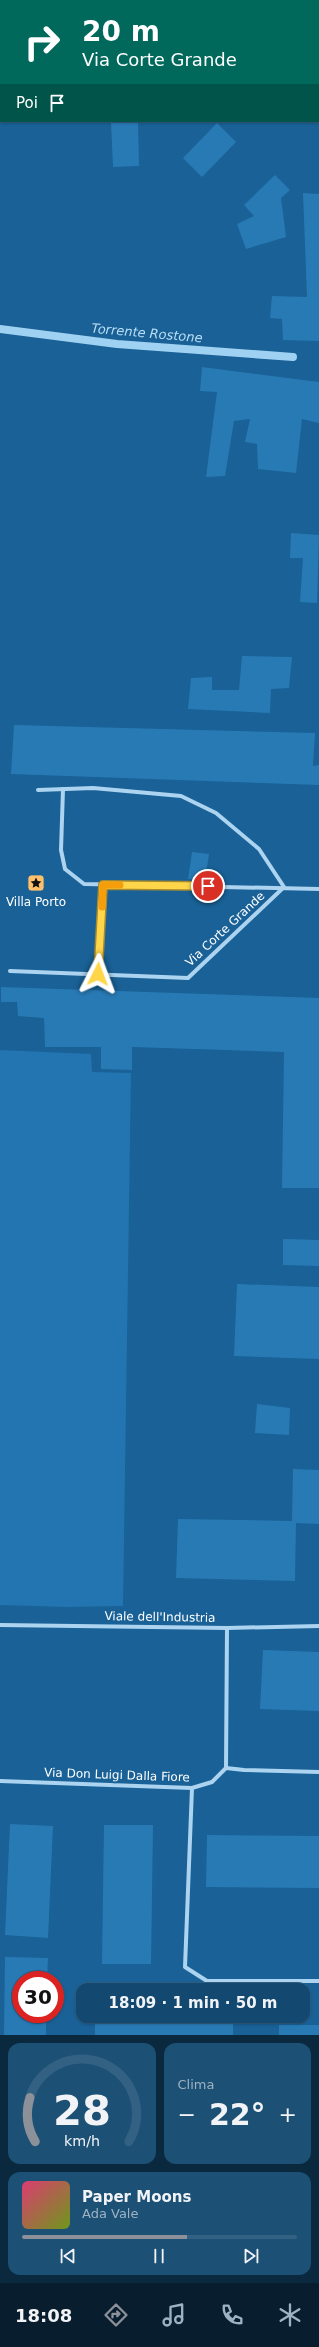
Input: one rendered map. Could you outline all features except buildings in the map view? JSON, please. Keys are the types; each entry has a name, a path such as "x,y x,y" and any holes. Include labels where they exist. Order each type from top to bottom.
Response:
{"street":[{"path":"38,790 92,788 181,796 216,813 259,849 284,887"},
{"name":"Via Corte Grande","path":"63,789 61,850 65,869 84,884 284,887 319,889"},
{"path":"98,974 103,885"},
{"name":"Via Corte Grande","path":"10,971 188,978 284,887"},
{"name":"Viale dell'Industria","path":"0,1625 227,1628 319,1626"},
{"path":"227,1628 226,1768 244,1770 319,1772"},
{"name":"Via Don Luigi Dalla Fiore","path":"0,1781 192,1788 212,1782 226,1768"},
{"path":"192,1788 185,1967 207,1981 319,1981"}],"shaded area":[{"path":"0,1050 91,1054 92,1072 131,1073 123,1606 67,1607 0,1605"}],"waterway":[{"name":"Torrente Rostone","path":"0,329 117,344 293,357"}],"slow traffic":[{"path":"102,907 103,885 120,885"}],"place":[{"name":"Villa Porto","path":"36,883"}],"route":[{"path":"98,974 103,885 208,886"}]}
